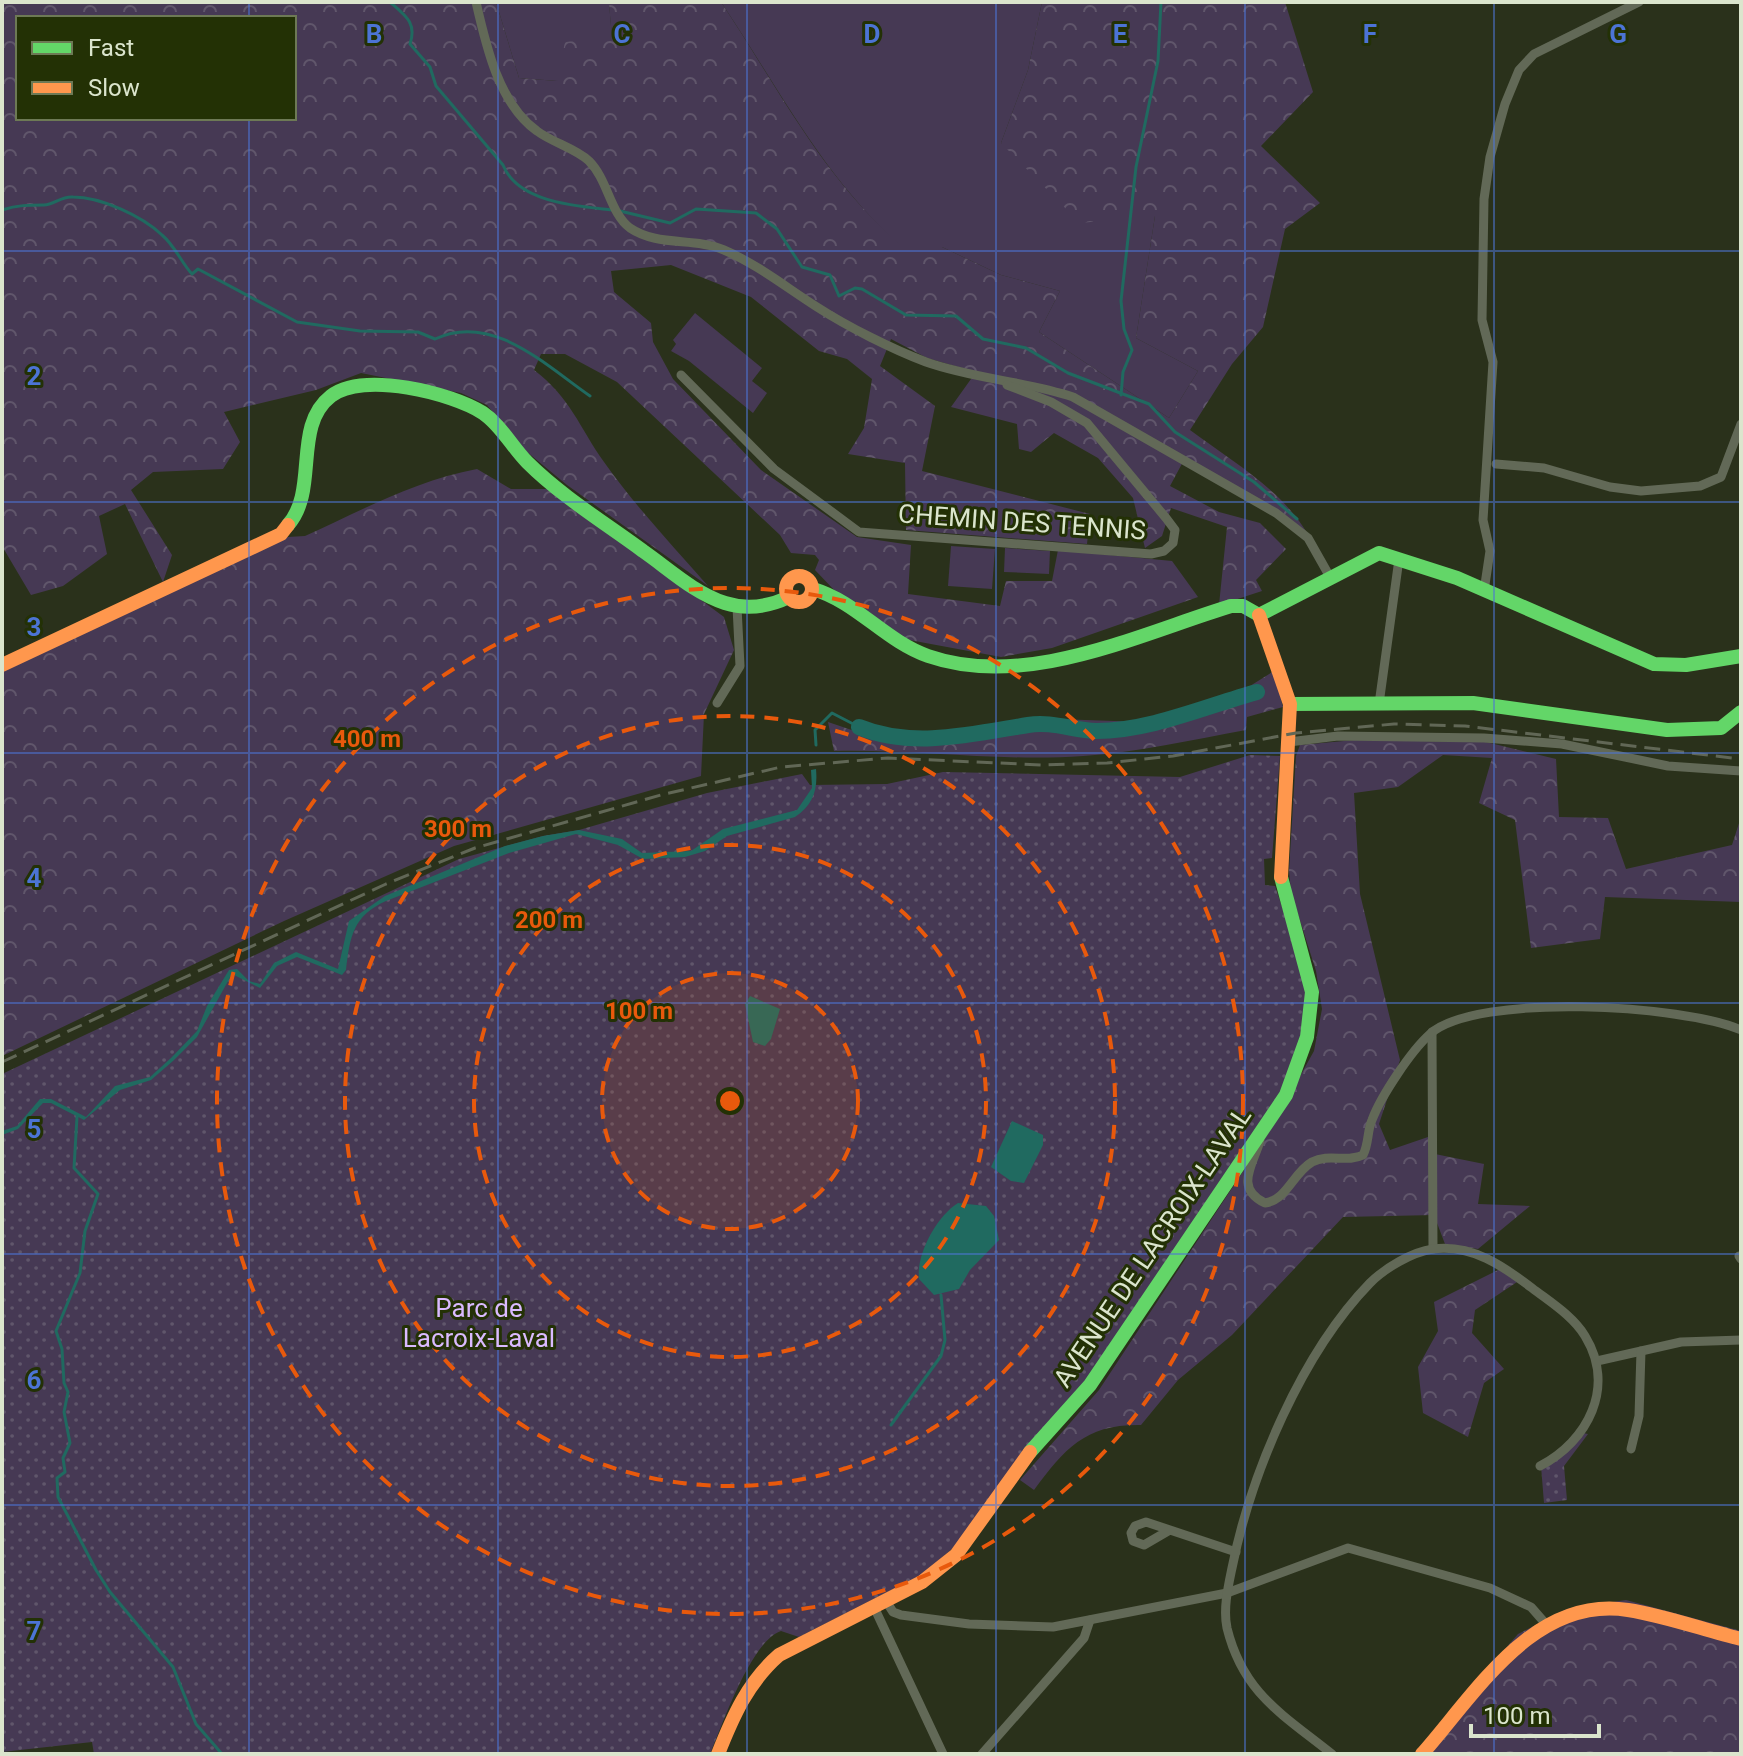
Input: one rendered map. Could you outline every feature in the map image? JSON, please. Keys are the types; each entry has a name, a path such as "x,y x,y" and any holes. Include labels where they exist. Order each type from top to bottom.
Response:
{"street":[{"path":"476,2 512,107 540,134 589,161 613,199 622,221 650,237 721,248 836,319 924,361 1004,383 1040,386 1073,397 1276,513 1308,538 1330,577"},
{"path":"1484,591 1490,551 1484,503 1493,362 1482,320 1484,210 1490,157 1505,104 1519,70 1534,54 1639,2"},
{"name":"CHEMIN DES TENNIS","path":"681,375 774,469 861,533 1151,554 1164,551 1173,543 1175,530 1087,423 1051,402 1004,383"},
{"path":"2,665 281,534 301,509 319,412 330,396 346,387 363,383 428,395 483,414 529,465 703,594 742,607 787,592"},
{"path":"1496,464 1544,468 1610,487 1641,491 1700,486 1711,484 1721,477 1741,424"},
{"path":"1259,615 1379,553 1439,570 1654,664 1686,665 1741,656"},
{"path":"1379,704 1399,559"},
{"path":"787,592 790,580 801,576 810,581 812,593"},
{"path":"787,592 800,602 812,593 843,599 887,633 915,650 948,663 1005,667 1108,644 1231,606 1243,606 1259,615 1290,709 1473,703 1667,730 1721,728 1739,717"},
{"path":"717,703 736,678 740,666 742,607"},
{"name":"AVENUE DE LACROIX-LAVAL","path":"718,1754 740,1701 760,1669 779,1655 922,1582 956,1555 1032,1450 1090,1385 1286,1095 1305,1049 1313,1012 1310,976 1283,895 1281,876 1290,709"},
{"path":"1289,742 1338,736 1484,738 1562,744 1668,766 1741,771"},
{"path":"1258,1134 1262,1136 1247,1172 1246,1186 1254,1198 1265,1203 1283,1195 1294,1177 1314,1161 1324,1158 1355,1159 1363,1155 1372,1119 1419,1045 1432,1032 1470,1019 1523,1009 1592,1007 1664,1012 1741,1030"},
{"path":"1432,1032 1433,1249"},
{"path":"1332,1754 1253,1689 1232,1645 1226,1623 1227,1593 1236,1552 1266,1454 1289,1403 1330,1335 1369,1284 1386,1269 1433,1249 1478,1254 1508,1269 1576,1324 1597,1361 1598,1386 1589,1420 1562,1454 1540,1466"},
{"path":"1597,1361 1681,1342 1741,1340"},
{"path":"1631,1449 1639,1416 1641,1351"},
{"path":"1168,1531 1236,1552"},
{"path":"880,1604 901,1615 969,1624 1053,1627 1227,1593 1348,1548 1490,1588 1531,1607 1545,1623"},
{"path":"880,1604 943,1754"},
{"path":"1422,1754 1520,1644 1545,1623 1586,1610 1626,1610 1741,1639"},
{"path":"982,1754 1084,1638 1090,1620"}],"green space":[{"path":"2,2 496,2 519,78 557,81 565,42 612,37 609,4 603,2 721,2 826,163 875,221 903,247 942,247 1001,275 1060,291 1039,332 1169,418 1198,371 1136,338 1155,216 1080,223 1001,143 1028,70 1042,2 1285,2 1313,92 1261,146 1320,203 1285,229 1263,327 1232,364 1190,430 1269,489 1307,533 1185,458 1170,486 1219,512 1260,523 1286,549 1256,580 1262,591 1219,605 1227,527 1171,508 1162,536 1145,548 1133,498 1098,458 1054,433 1031,452 1019,449 1017,424 951,407 976,372 927,358 891,339 880,366 935,406 922,471 1090,514 1087,544 906,530 905,463 848,454 864,428 872,379 847,359 819,351 751,297 671,265 611,271 614,292 651,323 653,342 673,379 761,470 857,537 911,545 908,594 1000,606 1006,581 1052,581 1058,550 1172,561 1198,597 1052,648 1001,657 904,639 837,593 815,570 819,560 815,555 791,553 780,535 617,382 565,354 541,354 534,370 557,391 616,478 708,586 567,485 521,447 487,405 461,393 361,373 316,390 224,412 240,442 223,469 153,472 131,490 172,555 163,582 125,504 99,516 107,554 63,586 31,595 2,546"},
{"path":"496,2 609,3 612,37 557,81 519,78"},
{"path":"721,2 1042,2 1028,70 1001,143 1155,216 1136,338 1198,371 1169,418 1039,332 1060,291 1001,275 942,247 903,248 849,193 826,163"},
{"path":"695,313 762,368 752,381 767,393 753,413 689,361 671,351 676,344 673,340"},
{"path":"477,469 511,489 551,489 724,617 734,650 704,714 701,776 454,846 284,921 2,1056 2,672 288,537 305,536 411,488"},
{"path":"951,546 995,549 992,589 948,586"},
{"path":"1005,548 1050,551 1049,574 1004,572"},
{"path":"1274,671 1283,707 1247,717 1246,730 1104,754 1021,757 834,751 828,722 893,744 1005,735 1056,719 1143,722 1234,696"},
{"path":"1355,740 1486,742 1556,759 1559,817 1608,818 1626,869 1732,845 1741,817 1741,902 1605,897 1600,939 1531,948 1515,820 1479,803 1492,758 1443,755 1398,787 1354,793 1360,894 1400,1060 1379,1124 1390,1150 1428,1137 1430,1153 1484,1164 1478,1204 1530,1206 1478,1249 1445,1244 1434,1215 1343,1217 1232,1335 1178,1380 1141,1425 1105,1429 1078,1441 1034,1490 1020,1480 1099,1390 1269,1132 1314,1051 1322,1009 1316,971 1291,892 1289,871 1296,756 1300,745"},
{"name":"Parc de Lacroix-Laval","path":"1250,755 1280,756 1272,858 1264,859 1265,885 1275,886 1306,978 1305,1027 1282,1090 1079,1392 952,1549 921,1575 799,1637 781,1631 770,1638 759,1650 739,1685 710,1754 94,1754 92,1742 2,1752 2,1074 459,859 543,836 579,830 707,793 802,774 810,785 887,784 943,772 1180,777"},
{"path":"1500,1269 1517,1282 1475,1310 1472,1333 1504,1369 1484,1383 1468,1437 1423,1413 1418,1367 1438,1331 1434,1302"},
{"path":"1583,1433 1588,1434 1564,1466 1567,1500 1544,1503 1541,1466"},
{"path":"1626,1600 1741,1631 1741,1754 1415,1754 1518,1634 1567,1609"}],"water":[{"path":"816,769 813,796 795,817 727,836 705,851 685,857 643,859 618,845 576,834 509,853 386,901 366,913 355,928 346,970 342,975 297,957 277,966 260,988 232,974 197,1037 151,1080 120,1090 84,1120 51,1103 43,1103 18,1129 2,1135 2,1131 17,1126 40,1099 51,1099 86,1117 115,1086 150,1077 197,1031 207,1006 229,970 237,969 249,981 260,984 274,963 296,952 338,969 349,921 385,896 505,846 579,830 622,839 642,853 691,851 723,829 797,810 812,788 811,770"},
{"path":"750,996 780,1009 771,1039 765,1046 753,1042 745,1004"},
{"path":"1012,1121 1043,1135 1043,1145 1024,1183 1011,1181 991,1167"},
{"path":"958,1203 986,1206 994,1216 999,1240 970,1270 959,1289 934,1295 919,1279 921,1258 936,1226"}],"waterway":[{"path":"390,2 409,20 412,31 410,44 430,67 436,86 521,188 550,200 612,210"},
{"path":"1121,395 1123,372 1132,350 1124,329 1121,301 1136,167 1158,61 1161,2"},
{"path":"2,210 48,205 69,197 108,204 154,228 171,244 192,274 198,269 297,322 360,331 418,332 435,339 456,332 477,332 497,337 536,357 590,396"},
{"path":"620,211 670,223 696,209 756,213 777,229 802,267 830,275 839,296 855,288 862,289 906,315 956,316 983,339 1026,348 1068,373 1149,404 1175,432 1254,482 1297,519"},
{"path":"859,727 879,734 921,738 943,738 1037,724 1096,731 1116,730 1157,722 1257,692"},
{"path":"816,745 815,730 832,713 859,727"},
{"path":"77,1117 74,1168 98,1194 85,1231 80,1273 56,1331 62,1349 64,1383 68,1392 64,1412 70,1443 63,1458 65,1472 57,1478 58,1497 110,1592 173,1667 196,1724 222,1754"},
{"path":"891,1425 941,1356 945,1340 941,1295"}],"railway":[{"path":"2,1062 386,884 475,848 661,795 781,767 888,758 1043,765 1107,763 1173,756 1296,733 1394,724 1465,726 1741,759"}],"traffic: fast":[{"path":"288,525 297,511 302,494 308,441 319,409 331,396 345,389 364,385 407,388 451,398 483,413 527,462 554,486 703,593 725,603 749,607 789,597"},
{"path":"1259,615 1379,553 1457,578 1654,664 1686,665 1741,656"},
{"path":"813,589 843,603 913,649 965,665 1043,663 1121,643 1231,606 1243,606 1259,615"},
{"path":"1290,704 1473,703 1667,730 1721,728 1741,712"},
{"path":"1030,1452 1090,1385 1286,1095 1307,1037 1312,992 1281,877"}],"traffic: slow":[{"path":"2,665 281,534 288,525"},
{"path":"799,576 808,580 812,589 808,598 799,602 790,598 786,589 790,580 799,576"},
{"path":"1259,615 1290,704 1281,877"},
{"path":"718,1754 742,1700 768,1665 779,1655 922,1582 956,1555 1030,1452"},
{"path":"1422,1754 1510,1654 1536,1633 1564,1618 1594,1609 1628,1610 1741,1639"}]}
